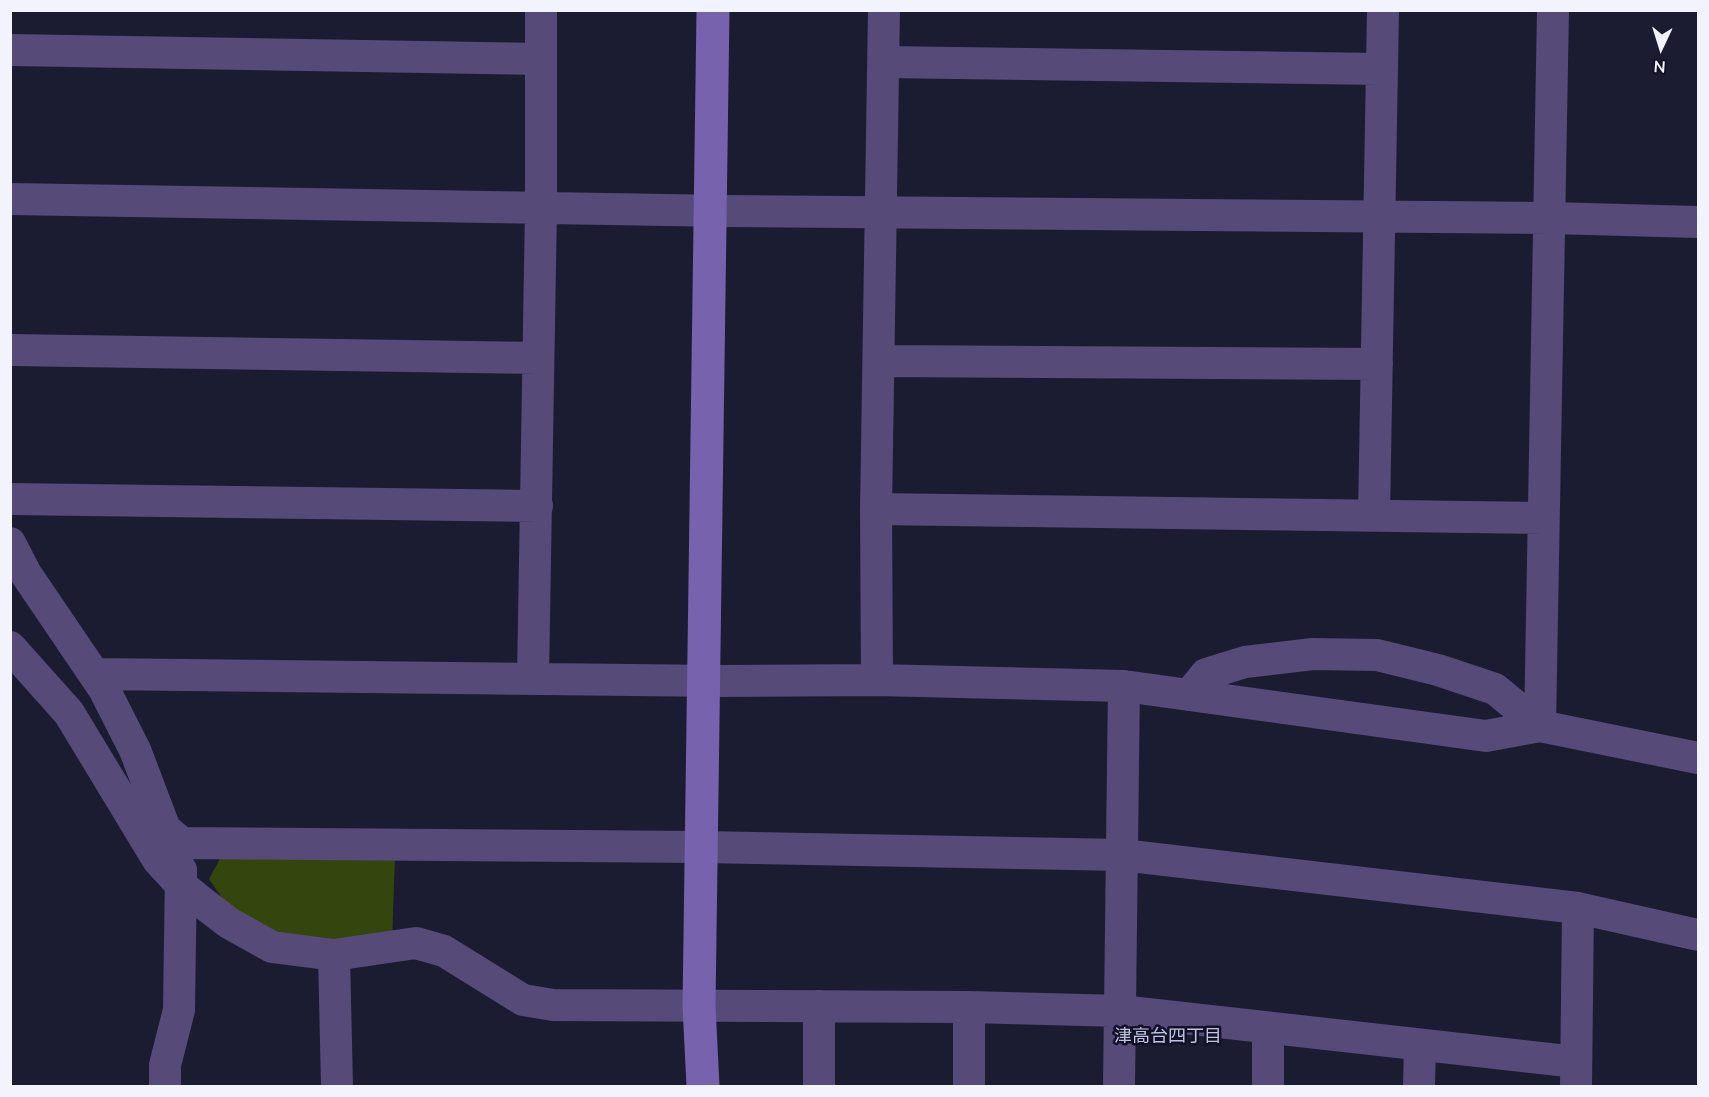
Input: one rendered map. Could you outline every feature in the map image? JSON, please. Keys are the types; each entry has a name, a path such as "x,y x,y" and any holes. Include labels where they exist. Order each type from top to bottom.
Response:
{"street":[{"path":"533,678 541,207 541,10"},
{"path":"703,1086 699,1006 712,10"},
{"path":"877,680 876,509 884,10"},
{"path":"1374,515 1383,10"},
{"path":"1540,726 1553,10"},
{"path":"10,50 541,59"},
{"path":"884,62 1381,69"},
{"path":"10,199 709,211 1379,216 1698,222"},
{"path":"10,350 538,358"},
{"path":"879,361 1377,364"},
{"path":"10,499 537,506"},
{"path":"876,509 1543,518"},
{"path":"10,543 26,574 104,689 135,750 165,829 182,843 702,847 1122,855 1578,908 1698,935"},
{"path":"10,647 69,713 158,860 181,885 229,923 272,948 334,955 416,943 444,951 523,1000 553,1005 969,1007 1121,1011 1419,1045 1576,1074 1578,908"},
{"path":"1189,695 1206,674 1245,663 1313,654 1377,655 1438,669 1495,689 1540,726"},
{"path":"94,674 877,680 1124,686 1486,736 1540,726 1698,758"},
{"path":"1119,1086 1124,686"},
{"path":"165,1086 165,1065 179,1010 182,843"},
{"path":"334,955 337,1086"},
{"path":"819,1006 819,1086"},
{"path":"969,1007 969,1086"},
{"path":"1268,1029 1268,1086"},
{"path":"1419,1045 1419,1086"}],"green space":[{"path":"222,855 395,857 392,943 271,937 233,914 209,879"}],"district":[{"name":"津高台四丁目","path":"1168,1038"}]}
